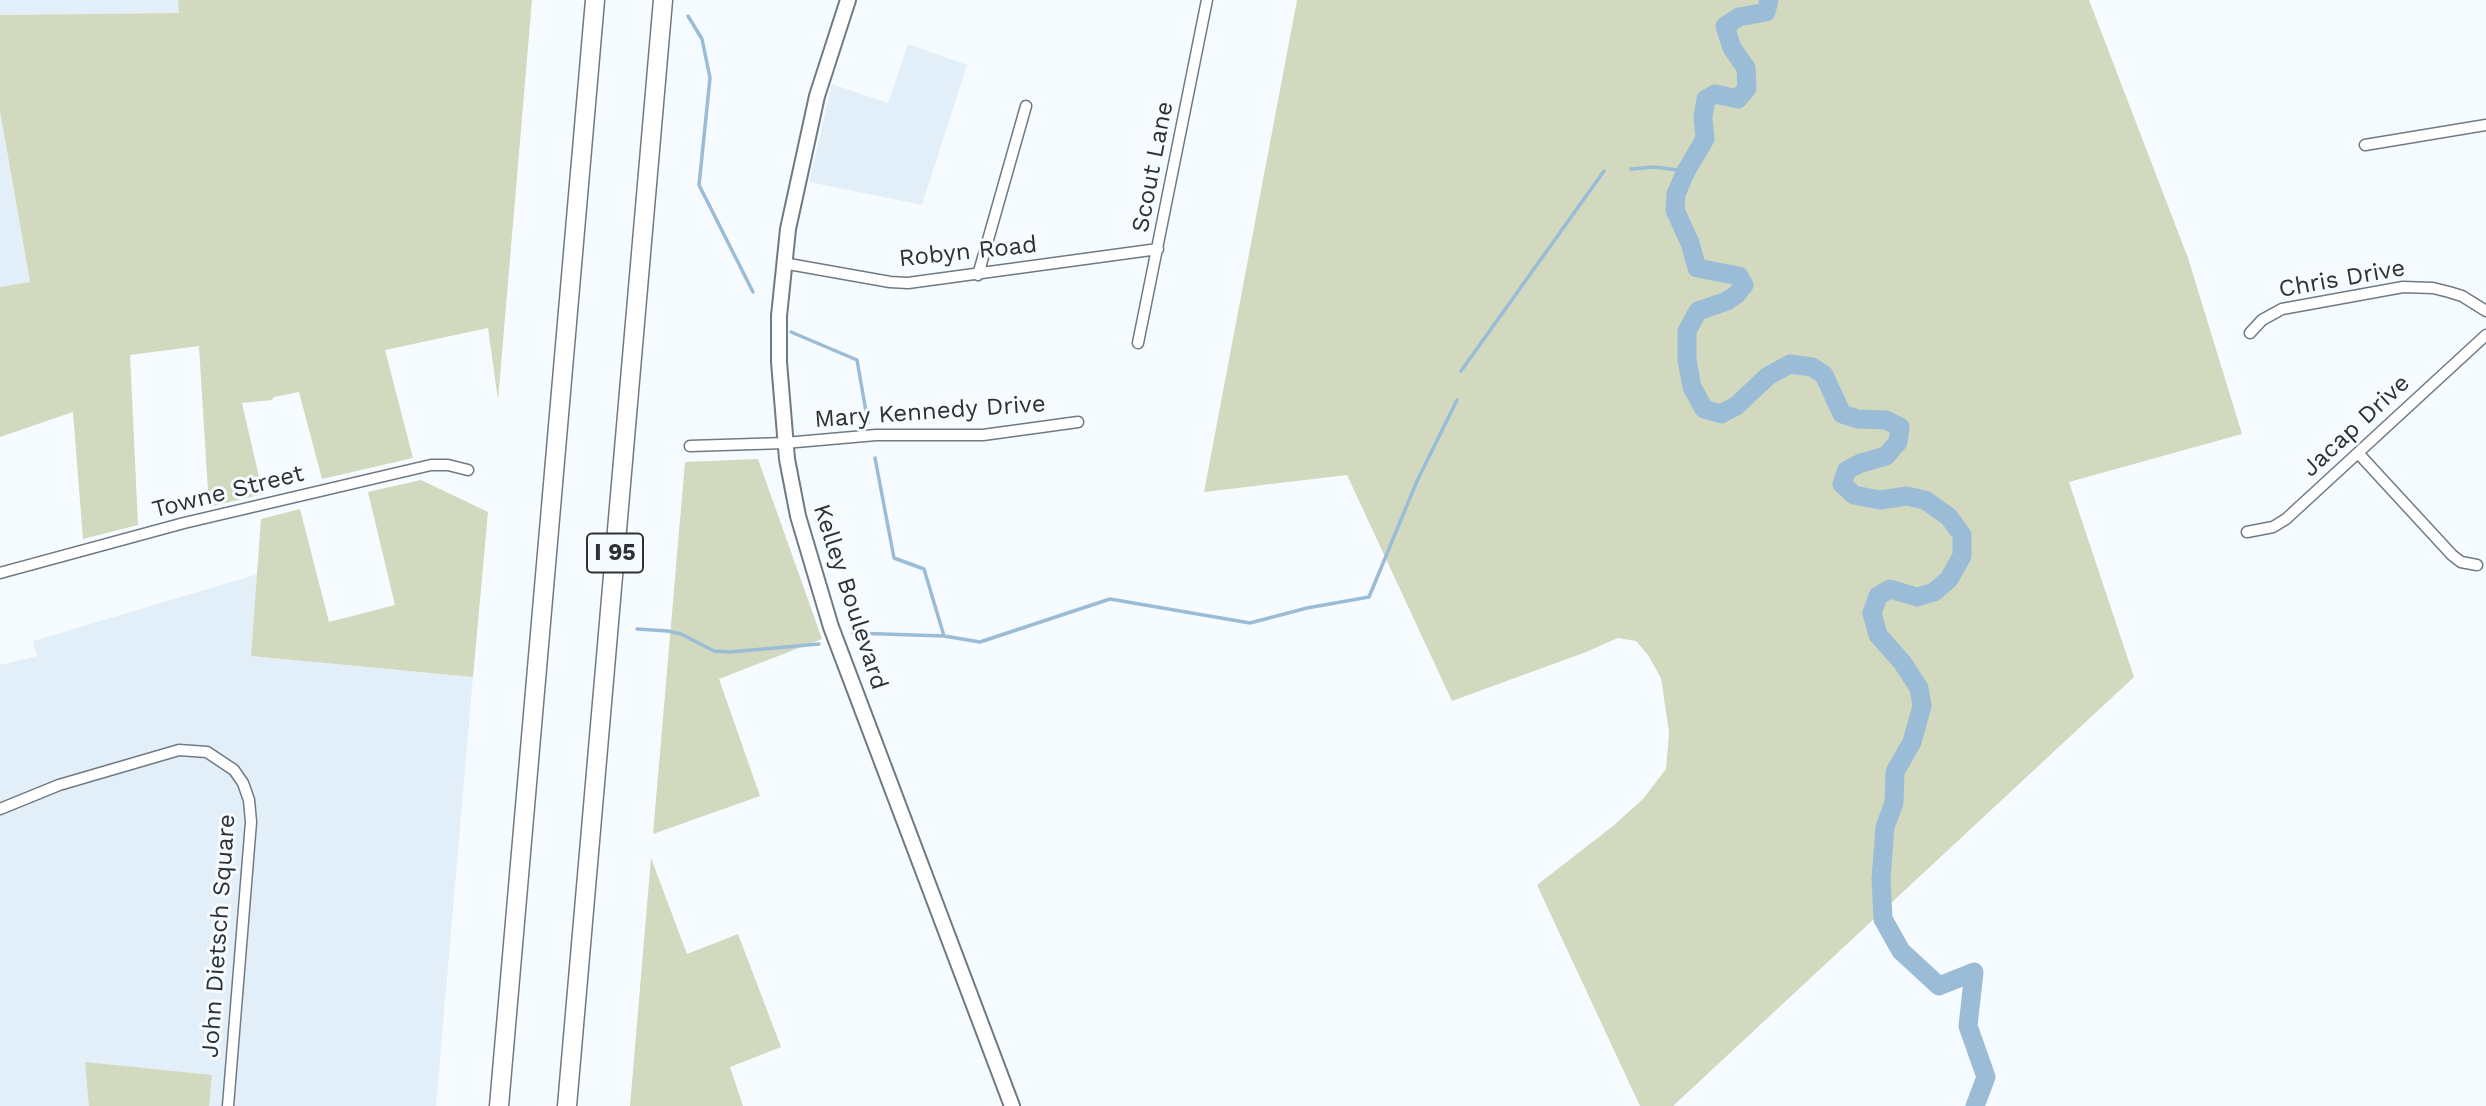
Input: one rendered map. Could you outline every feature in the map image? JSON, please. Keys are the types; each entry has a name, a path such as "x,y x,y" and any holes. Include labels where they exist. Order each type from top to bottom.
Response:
{"highway":[{"path":"499,1106 595,0"},
{"name":"I 95","path":"567,1106 663,0"}],"main road":[{"name":"Kelley Boulevard","path":"848,0 817,96 806,140 783,263 779,362 785,443 798,516 831,627 1012,1106"}],"street":[{"name":"Scout Lane","path":"1138,343 1207,0"},
{"path":"978,275 1026,106"},
{"path":"2365,145 2486,125"},
{"name":"Robyn Road","path":"783,263 908,283 1158,249"},
{"name":"Chris Drive","path":"2250,333 2262,320 2282,309 2403,288 2449,292 2462,296 2486,311"},
{"name":"Jacap Drive","path":"2247,532 2264,530 2280,523 2486,335"},
{"name":"Mary Kennedy Drive","path":"785,443 876,435 983,435 1078,422"},
{"path":"690,446 785,443"},
{"path":"2358,453 2452,555 2461,562 2477,565"},
{"name":"Towne Street","path":"0,573 184,523 431,465 447,465 468,470"},
{"name":"John Dietsch Square","path":"0,810 59,785 179,750 207,752 234,771 243,783 249,800 251,822 228,1106"}],"shaded area":[{"path":"0,0 178,0 179,13 0,15"},
{"path":"908,44 967,65 922,205 809,182 832,84 888,103"},
{"path":"0,111 30,283 0,287"},
{"path":"258,574 251,656 473,677 436,1106 0,1106 0,665 37,656 33,641"}],"green space":[{"path":"178,0 532,0 498,400 488,328 385,350 413,458 322,479 299,392 274,397 272,400 242,403 263,494 209,507 199,346 130,355 138,525 83,539 73,412 0,437 0,287 30,282 0,111 0,15 179,13"},
{"path":"1297,0 2089,0 2188,258 2242,434 2069,482 2134,677 1673,1106 1640,1106 1537,885 1613,826 1643,799 1666,769 1669,732 1661,678 1648,655 1636,641 1618,638 1452,701 1347,475 1204,492"},
{"path":"758,459 822,639 719,679 760,796 653,834 685,462"},
{"path":"421,480 488,512 473,677 251,656 261,519 300,509 329,622 395,605 368,492"},
{"path":"651,858 687,954 738,934 781,1047 730,1067 743,1106 630,1106"},
{"path":"85,1062 212,1075 209,1106 89,1106"}],"waterway":[{"path":"1769,0 1766,12 1739,17 1725,26 1732,48 1746,68 1747,88 1738,99 1715,94 1706,99 1703,117 1705,139 1676,194 1675,210 1690,243 1697,268 1739,276 1744,285 1727,301 1698,311 1687,331 1687,360 1692,387 1704,409 1721,414 1736,406 1768,376 1790,364 1812,367 1824,375 1842,414 1858,419 1886,420 1900,427 1898,442 1886,456 1847,470 1842,484 1854,495 1880,500 1907,496 1925,500 1949,517 1962,535 1962,556 1949,579 1934,592 1917,597 1890,589 1878,596 1872,613 1878,635 1902,662 1919,688 1922,706 1912,742 1895,772 1894,803 1885,827 1881,879 1883,919 1901,951 1939,986 1974,972 1968,1026 1986,1077 1975,1106"},
{"path":"688,16 702,39 710,78 699,185 753,292"},
{"path":"1631,169 1654,167 1686,171"},
{"path":"1461,371 1604,171"},
{"path":"791,332 857,360 868,423"},
{"path":"875,458 894,558 924,569 944,636 980,642 1110,599 1250,623 1307,608 1369,597 1417,481 1457,400"},
{"path":"637,629 681,634 714,651 819,644"},
{"path":"853,633 944,636"}]}
